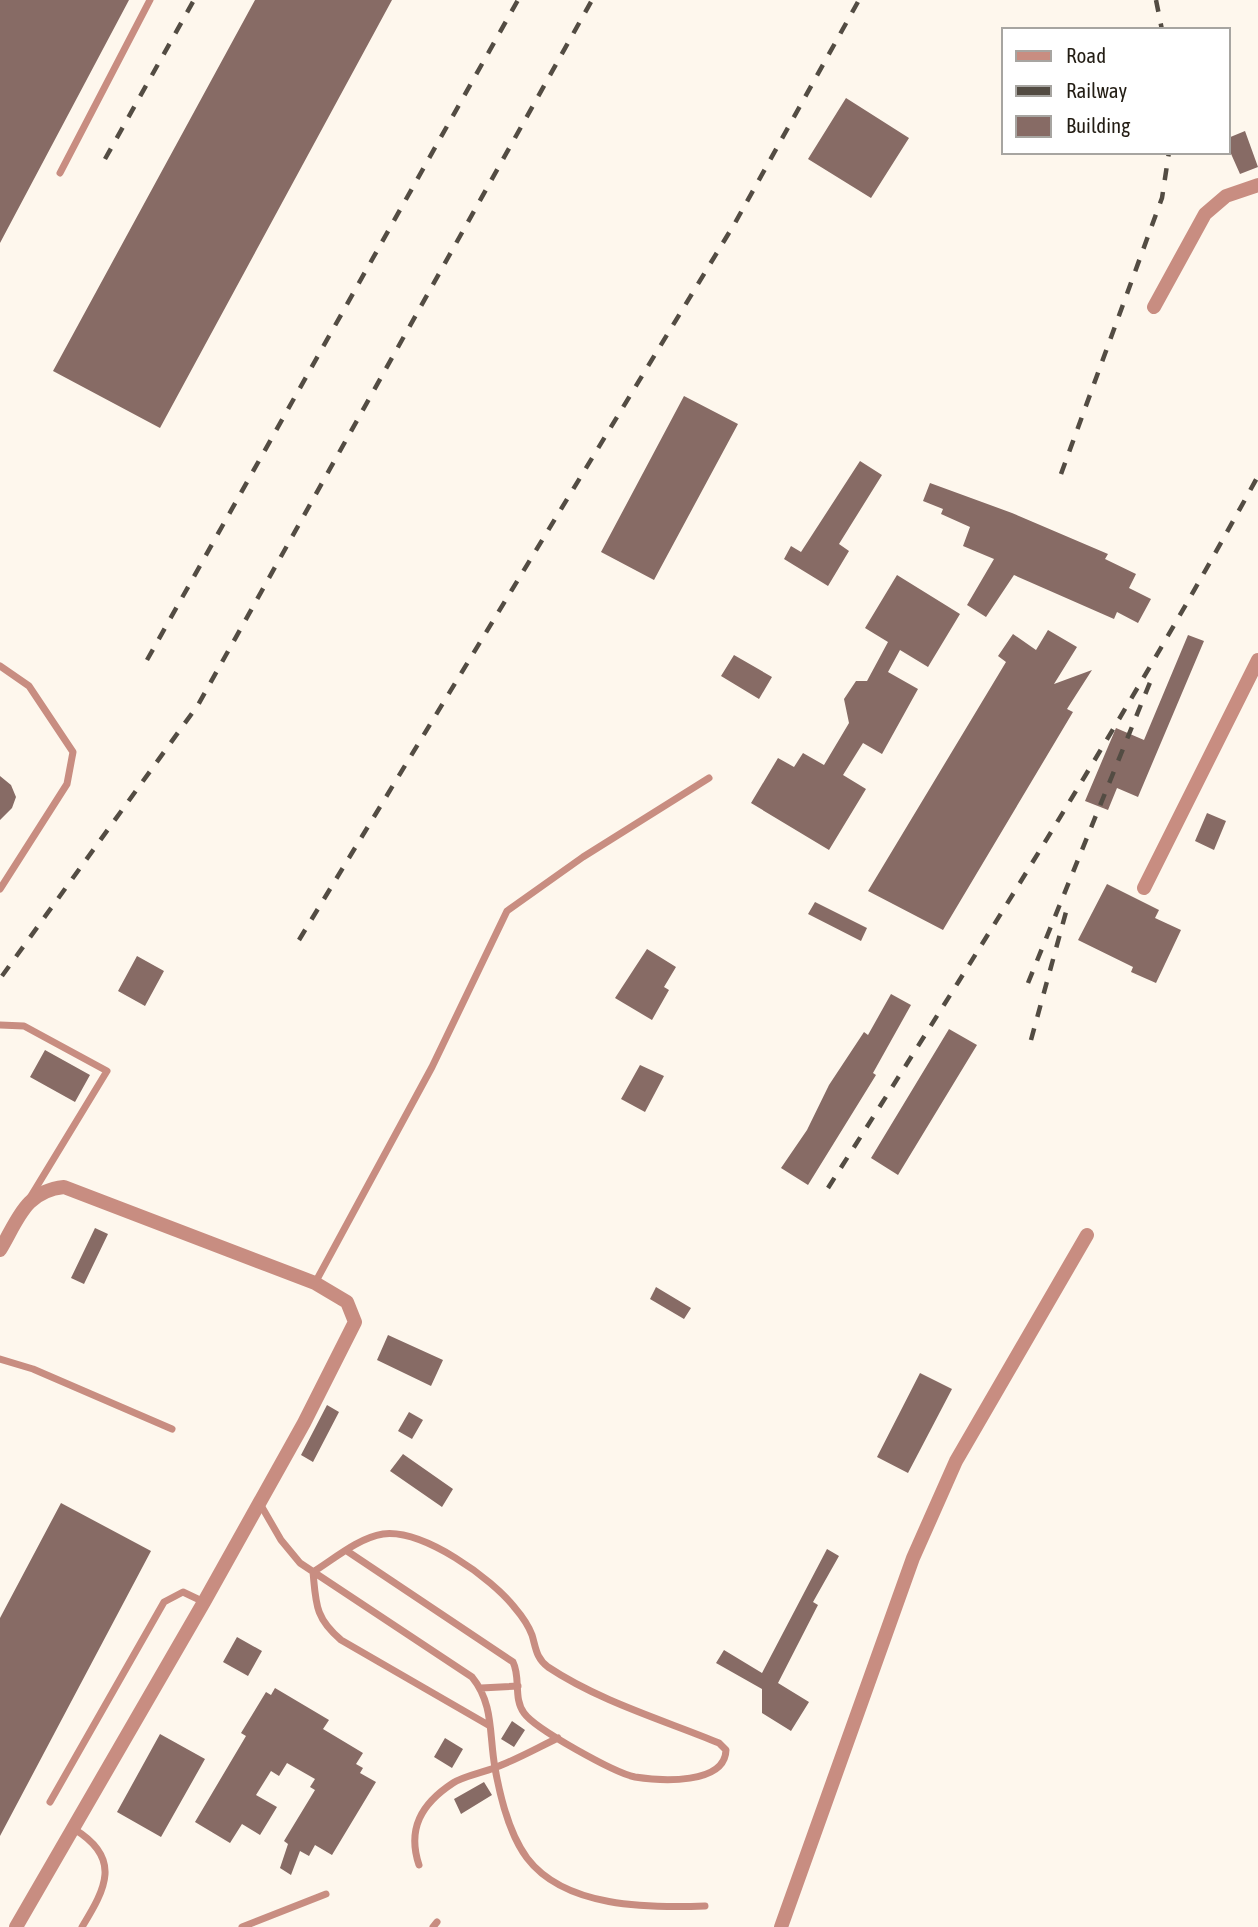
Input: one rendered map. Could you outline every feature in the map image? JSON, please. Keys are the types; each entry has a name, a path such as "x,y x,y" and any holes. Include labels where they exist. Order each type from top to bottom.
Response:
{"street":[{"path":"1154,307 1205,214 1226,196 1258,185"},
{"path":"1144,888 1258,660"},
{"path":"0,1251 30,1199 49,1188 64,1187 315,1283 347,1302 355,1322 304,1423 204,1602 16,1927"},
{"path":"781,1927 913,1558 956,1461 1087,1235"}],"lane":[{"path":"60,173 150,0"},
{"path":"0,666 29,686 73,752 68,784 0,888"},
{"path":"315,1283 432,1066 507,911 583,857 709,778"},
{"path":"0,1025 24,1026 107,1070 30,1199"},
{"path":"0,1359 33,1369 172,1429"},
{"path":"258,1502 288,1550 313,1572 472,1677 481,1688 487,1700 495,1768 513,1832 527,1858 545,1875 569,1890 641,1908 705,1906"},
{"path":"313,1572 347,1551 384,1534 400,1535 438,1547 489,1583 515,1607 532,1636 536,1654 546,1666 590,1690 719,1743 726,1750 726,1760 719,1770 690,1779 633,1776 541,1729 524,1713 518,1698 518,1672 513,1662 347,1551"},
{"path":"313,1572 317,1609 324,1625 341,1640 490,1726"},
{"path":"50,1802 164,1602 183,1592 204,1602"},
{"path":"481,1688 518,1686"},
{"path":"419,1865 412,1845 417,1820 433,1799 454,1782 495,1768 558,1738"},
{"path":"74,1829 96,1846 103,1858 106,1880 103,1891 82,1927"},
{"path":"242,1927 326,1894"}],"building":[{"path":"0,0 129,0 0,243"},
{"path":"255,0 392,0 160,428 53,371"},
{"path":"846,98 909,138 871,198 808,159"},
{"path":"1245,131 1258,167 1240,174 1230,152 1230,137"},
{"path":"684,396 738,424 654,580 601,552"},
{"path":"860,461 882,475 839,544 849,551 828,586 784,559 791,546 801,552"},
{"path":"930,483 1012,513 1108,554 1105,559 1136,574 1129,588 1151,599 1138,623 1117,612 1114,619 1014,575 986,617 967,605 994,559 963,546 970,527 941,514 943,509 923,501"},
{"path":"897,575 960,614 928,667 900,650 888,672 918,689 882,754 863,743 843,775 866,789 829,850 751,803 778,758 794,767 803,753 824,765 849,723 844,699 856,681 867,681 888,642 865,628"},
{"path":"1048,630 1077,647 1054,684 1092,670 1067,709 1073,712 943,930 868,891 1006,662 998,656 1013,634 1036,650"},
{"path":"1188,635 1204,641 1138,797 1117,788 1108,810 1085,801 1116,728 1144,740"},
{"path":"734,655 772,677 759,699 721,676"},
{"path":"0,776 11,785 16,797 12,808 0,820"},
{"path":"1207,813 1226,821 1214,850 1195,841"},
{"path":"1107,884 1159,910 1155,918 1181,930 1156,983 1131,972 1133,967 1078,940"},
{"path":"815,902 867,928 861,941 808,914"},
{"path":"647,949 676,967 664,987 669,990 652,1020 615,998"},
{"path":"137,956 164,971 145,1006 118,991"},
{"path":"891,994 911,1005 873,1073 876,1075 808,1185 781,1168 807,1130 829,1085 864,1032 868,1035"},
{"path":"949,1029 977,1045 898,1175 871,1158"},
{"path":"45,1050 90,1075 75,1102 30,1077"},
{"path":"640,1065 664,1076 645,1112 621,1099"},
{"path":"95,1228 108,1234 84,1284 71,1278"},
{"path":"656,1287 691,1308 684,1319 650,1299"},
{"path":"388,1335 443,1360 431,1386 377,1360"},
{"path":"920,1373 952,1389 908,1473 877,1457"},
{"path":"327,1405 339,1412 313,1462 301,1455"},
{"path":"409,1412 423,1420 412,1439 398,1431"},
{"path":"403,1454 453,1489 442,1507 390,1471"},
{"path":"61,1503 151,1551 0,1836 0,1618"},
{"path":"827,1549 839,1556 813,1602 818,1605 778,1683 809,1702 791,1731 762,1713 762,1689 716,1663 724,1650 762,1673"},
{"path":"237,1637 262,1651 248,1676 223,1662"},
{"path":"275,1688 329,1720 323,1729 363,1753 356,1764 363,1768 360,1773 376,1782 332,1855 315,1845 309,1856 300,1851 291,1875 280,1868 288,1844 284,1841 315,1790 310,1787 315,1779 287,1763 279,1776 271,1771 256,1795 277,1807 260,1835 242,1824 230,1843 195,1822 246,1736 241,1733 266,1692 271,1695"},
{"path":"512,1721 525,1730 514,1747 501,1739"},
{"path":"160,1734 205,1759 161,1837 117,1812"},
{"path":"445,1738 463,1749 452,1768 434,1757"},
{"path":"484,1782 492,1795 461,1814 454,1799"}],"railway":[{"path":"105,159 194,0"},
{"path":"147,660 518,0"},
{"path":"2,976 198,705 592,0"},
{"path":"299,940 735,223 859,0"},
{"path":"1156,0 1162,28"},
{"path":"1061,474 1162,198 1169,154"},
{"path":"828,1188 1103,746 1258,476"},
{"path":"1028,983 1153,675"},
{"path":"1031,1040 1066,912"}]}
